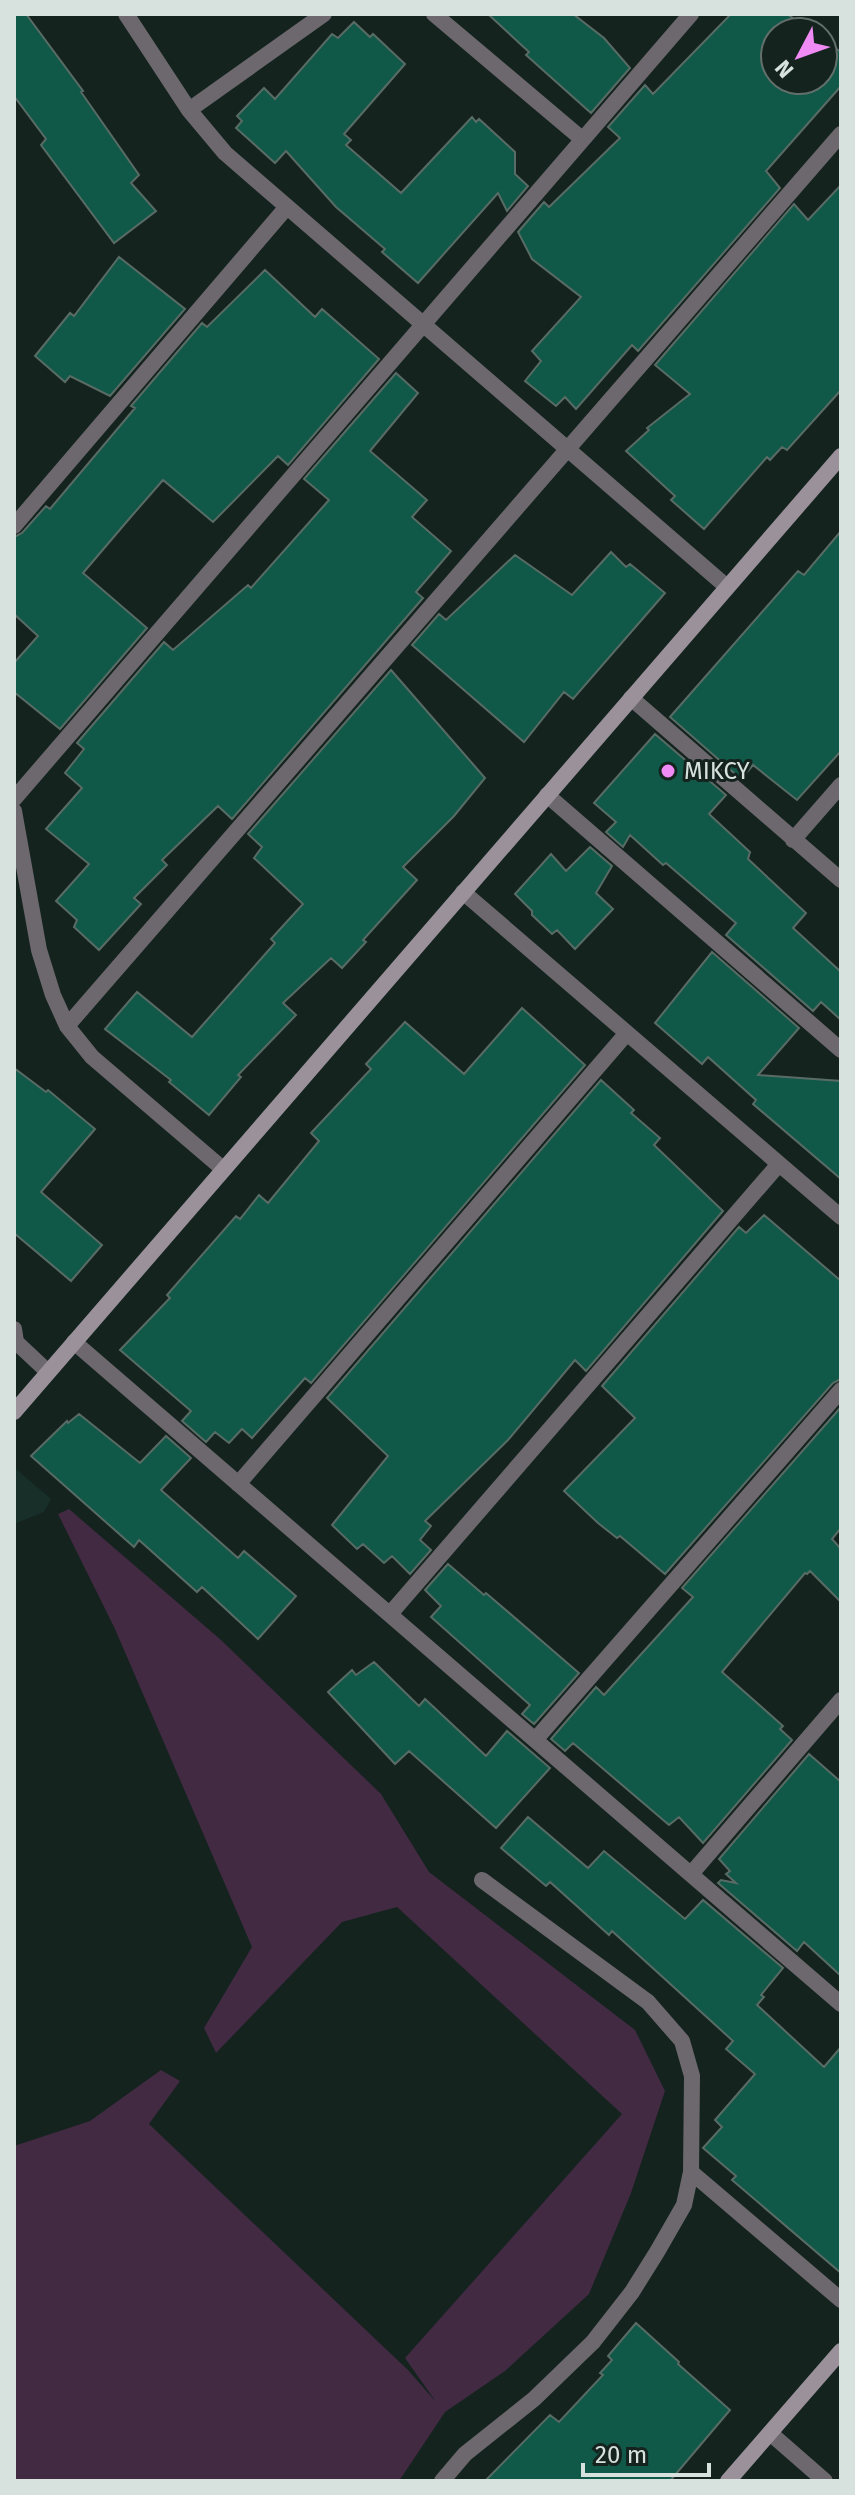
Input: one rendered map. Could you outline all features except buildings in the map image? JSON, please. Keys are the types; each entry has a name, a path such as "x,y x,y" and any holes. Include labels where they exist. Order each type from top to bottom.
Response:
{"street":[{"path":"126,14 189,110 225,153 727,587"},
{"path":"189,110 324,14"},
{"path":"434,14 582,139"},
{"path":"14,799 691,14"},
{"path":"67,1026 841,134"},
{"path":"14,526 286,208"},
{"path":"14,1412 841,456"},
{"path":"631,698 841,880"},
{"path":"793,840 841,785"},
{"path":"547,795 841,1050"},
{"path":"14,811 39,950 53,995 67,1026 92,1057 223,1169"},
{"path":"463,892 841,1217"},
{"path":"238,1484 627,1033"},
{"path":"390,1614 779,1164"},
{"path":"14,1329 16,1342 48,1372"},
{"path":"74,1342 841,2004"},
{"path":"535,1740 841,1390"},
{"path":"691,1874 841,1700"},
{"path":"442,2481 465,2454 534,2399 593,2342 632,2292 657,2252 684,2205 691,2172 692,2076 682,2041 648,2002 482,1880"},
{"path":"691,2172 841,2300"},
{"path":"728,2481 841,2351"},
{"path":"770,2433 825,2481"}],"shaded area":[{"path":"15,1468 51,1499 44,1512 14,1524"},
{"path":"69,1509 221,1640 381,1794 429,1872 635,2030 665,2091 631,2193 589,2294 505,2371 445,2412 399,2481 14,2481 14,2146 90,2121 161,2070 180,2081 149,2124 408,2370 436,2402 405,2358 622,2114 397,1907 342,1922 216,2053 204,2028 252,1947 115,1629 58,1514"}],"place":[{"name":"MIKCY","path":"668,771"}]}
